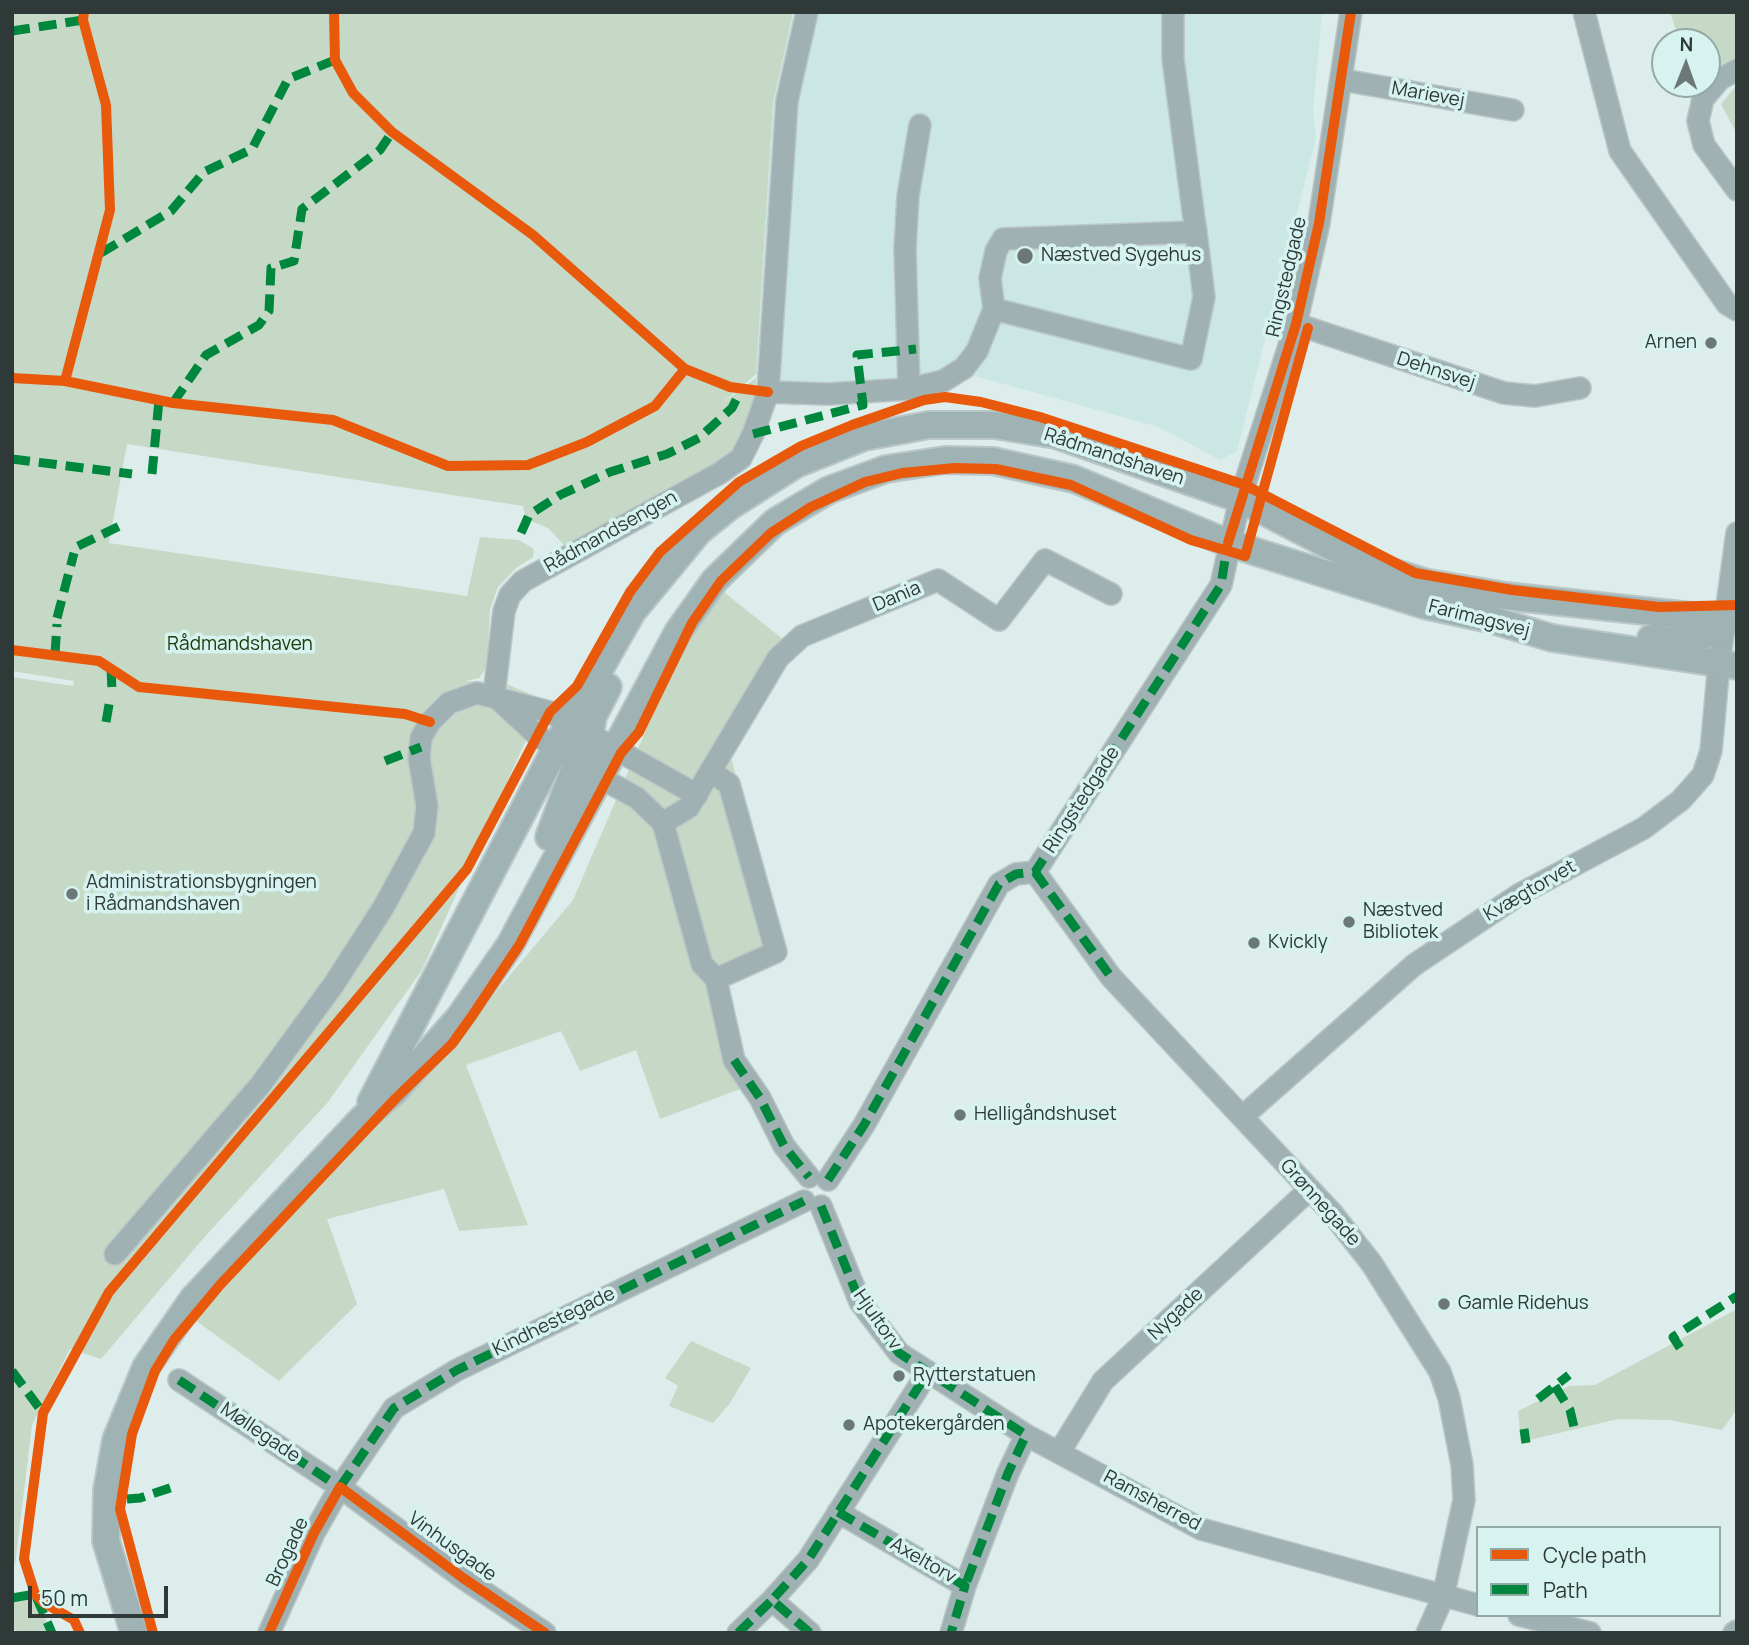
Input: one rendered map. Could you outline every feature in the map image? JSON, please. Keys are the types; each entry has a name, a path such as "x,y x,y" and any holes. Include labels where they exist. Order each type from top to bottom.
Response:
{"main road":[{"name":"Rådmandshaven","path":"580,728 632,612 699,531 730,506 796,464 864,437 929,425 995,425 1056,435 1240,499"},
{"name":"Rådmandshaven","path":"362,1119 577,763 614,749 678,632 715,580 775,522 830,490 886,469 944,460 993,461 1035,468 1074,479 1228,543"},
{"name":"Farimagsvej","path":"1240,499 1363,563 1428,583 1506,596 1731,620"},
{"name":"Farimagsvej","path":"1228,543 1424,605 1489,619 1552,638 1731,661"},
{"path":"1489,619 1516,618 1681,641 1708,634 1731,620"},
{"path":"577,763 576,745 580,728"},
{"name":"Rådmandshaven","path":"134,1633 106,1541 107,1490 116,1440 129,1402 146,1367 193,1299 362,1119 394,1092 459,1018 510,945 577,763"}],"street":[{"name":"Rådmandsengen","path":"494,695 504,611 510,595 523,581 720,473 741,458 768,392 787,101 807,12"},
{"path":"994,309 1191,359 1204,297 1172,59 1173,12"},
{"path":"1584,12 1620,151 1727,304 1737,310"},
{"name":"Ringstedgade","path":"818,1178 864,1125 999,884 1016,874 1035,872 1221,585 1228,543 1296,324 1319,223 1343,80 1350,14"},
{"path":"1737,70 1720,79 1703,99 1698,121 1704,145 1737,190"},
{"name":"Marievej","path":"1343,80 1513,110"},
{"path":"909,388 905,249 908,196 920,125"},
{"path":"768,392 828,394 909,388 943,381 964,368 977,351 994,309 990,278 996,251 1003,239 1196,232"},
{"name":"Dehnsvej","path":"1296,324 1504,393 1535,396 1580,388"},
{"name":"Kvægtorvet","path":"1242,1117 1414,965 1520,894 1644,828 1681,800 1708,764 1731,661 1737,533"},
{"name":"Dania","path":"663,822 690,807 778,659 802,636 938,580 999,620 1045,560 1111,594"},
{"path":"115,1254 261,1084 334,984 383,908 424,833 427,806 419,758 421,738 430,722 456,698 477,693 494,695 550,712 697,794"},
{"path":"494,695 577,763 637,797 663,822 702,964 716,979 734,1060 760,1098 784,1146 818,1178 801,1188 813,1203"},
{"path":"711,772 729,784 776,952 716,979"},
{"name":"Grønnegade","path":"1035,872 1111,977 1332,1213 1372,1264 1440,1373 1449,1398 1462,1465 1464,1500 1443,1597 1427,1633"},
{"name":"Nygade","path":"1060,1451 1103,1381 1309,1191"},
{"name":"Hjultorv","path":"813,1203 860,1302 899,1353 928,1372"},
{"name":"Kindhestegade","path":"340,1487 394,1408 457,1370 813,1203"},
{"path":"738,1633 808,1560 928,1372"},
{"name":"Ramsherred","path":"928,1372 1026,1435 1201,1529 1476,1605"},
{"name":"Møllegade","path":"179,1380 340,1487"},
{"path":"965,1586 1026,1435"},
{"name":"Brogade","path":"269,1633 314,1533 340,1487"},
{"name":"Vinhusgade","path":"340,1487 463,1578 545,1633"},
{"name":"Axeltorv","path":"838,1512 965,1586 951,1633"},
{"path":"772,1600 810,1633"},
{"path":"1527,1617 1590,1633"}],"shaded area":[{"name":"Næstved Sygehus","path":"793,12 1322,12 1313,111 1316,137 1237,451 1220,460 1159,427 975,376 938,392 792,406 756,374 773,103"}],"green space":[{"path":"12,12 793,12 773,103 756,374 720,405 756,378 755,395 745,436 716,467 564,545 548,528 526,519 523,506 127,444 109,543 467,596 480,537 519,540 534,549 533,557 516,568 498,587 490,609 487,667 479,678 465,681 502,682 544,700 422,970 328,1102 201,1241 101,1359 70,1349 32,1425 15,1565 12,1564 12,677 73,686 74,681 12,671"},
{"path":"1670,12 1737,12 1737,57 1721,64 1721,28 1675,28"},
{"path":"1737,85 1737,134 1721,104"},
{"path":"720,589 789,644 728,746 782,949 715,975 751,1085 660,1119 636,1050 580,1071 561,1031 466,1065 528,1225 459,1231 444,1189 327,1219 357,1304 279,1381 195,1320 320,1185 387,1102 475,1017 573,900 677,658"},
{"path":"1737,1309 1737,1409 1722,1430 1669,1420 1618,1419 1521,1442 1518,1411 1569,1386 1595,1385"},
{"path":"691,1341 751,1368 730,1403 713,1423 669,1406 678,1386 665,1378"},
{"path":"35,1594 51,1633 20,1633 12,1628 12,1595"}],"marked path":[{"path":"12,31 83,20"},
{"path":"101,253 171,211 204,172 252,149 288,79 335,60"},
{"path":"173,403 206,355 259,325 269,311 271,268 294,261 302,209 380,150 392,132"},
{"path":"753,434 863,405 857,355 916,349"},
{"path":"521,533 529,515 560,495 610,472 667,454 699,438 732,408 742,388"},
{"path":"152,474 159,400"},
{"path":"12,459 132,474"},
{"path":"78,546 126,523"},
{"path":"828,1180 864,1125 999,884 1016,874 1035,872 1221,585 1227,547"},
{"path":"57,618 74,553"},
{"path":"55,654 57,624"},
{"path":"111,669 112,690"},
{"path":"106,722 110,699"},
{"path":"385,761 421,747"},
{"path":"1035,872 1111,977"},
{"path":"734,1060 760,1098 784,1146 809,1177"},
{"path":"340,1487 394,1408 457,1370 804,1201"},
{"path":"821,1206 860,1302 899,1353 1026,1435 1008,1473 965,1586"},
{"path":"1680,1348 1673,1337 1737,1296"},
{"path":"12,1371 43,1413"},
{"path":"810,1633 772,1600 808,1560 928,1372"},
{"path":"1538,1399 1569,1375"},
{"path":"179,1380 345,1491"},
{"path":"1555,1386 1570,1410 1575,1431"},
{"path":"1524,1429 1526,1443"},
{"path":"127,1499 140,1498 173,1487"},
{"path":"838,1512 965,1586 951,1633"},
{"path":"12,1598 35,1594 52,1633"},
{"path":"738,1633 772,1600"}],"cycle path":[{"path":"65,381 110,210 106,105 83,20 84,12"},
{"path":"334,12 335,60 353,93 392,132 533,235 685,369 730,387 768,392"},
{"path":"1228,543 1296,324 1319,223 1351,12"},
{"path":"153,1633 120,1509 132,1434 155,1371 174,1340 220,1285 396,1098 452,1044 520,944 621,753 639,732 692,623 721,581 771,533 811,507 865,482 902,473 955,468 996,469 1071,485 1191,540 1245,556 1308,328"},
{"path":"12,378 65,381 173,403 333,420 448,466 528,465 587,442 655,406 685,369"},
{"path":"80,1633 74,1620 44,1603 35,1594 24,1559 43,1413 109,1292 467,869 550,712 577,686 630,592 660,552 739,482 801,446 924,400 945,397 981,402 1040,417 1245,485 1415,573 1512,590 1659,607 1737,605"},
{"path":"12,650 99,661 139,687 405,714 430,722"},
{"path":"269,1633 314,1533 340,1487 463,1578 545,1633"}],"place":[{"name":"Næstved Sygehus","path":"1025,256"},
{"name":"Arnen","path":"1711,343"},
{"name":"Administrationsbygningen i Rådmandshaven","path":"72,894"},
{"name":"Næstved Bibliotek","path":"1349,922"},
{"name":"Kvickly","path":"1254,943"},
{"name":"Helligåndshuset","path":"960,1115"},
{"name":"Gamle Ridehus","path":"1444,1304"},
{"name":"Rytterstatuen","path":"899,1376"},
{"name":"Apotekergården","path":"849,1425"}]}
